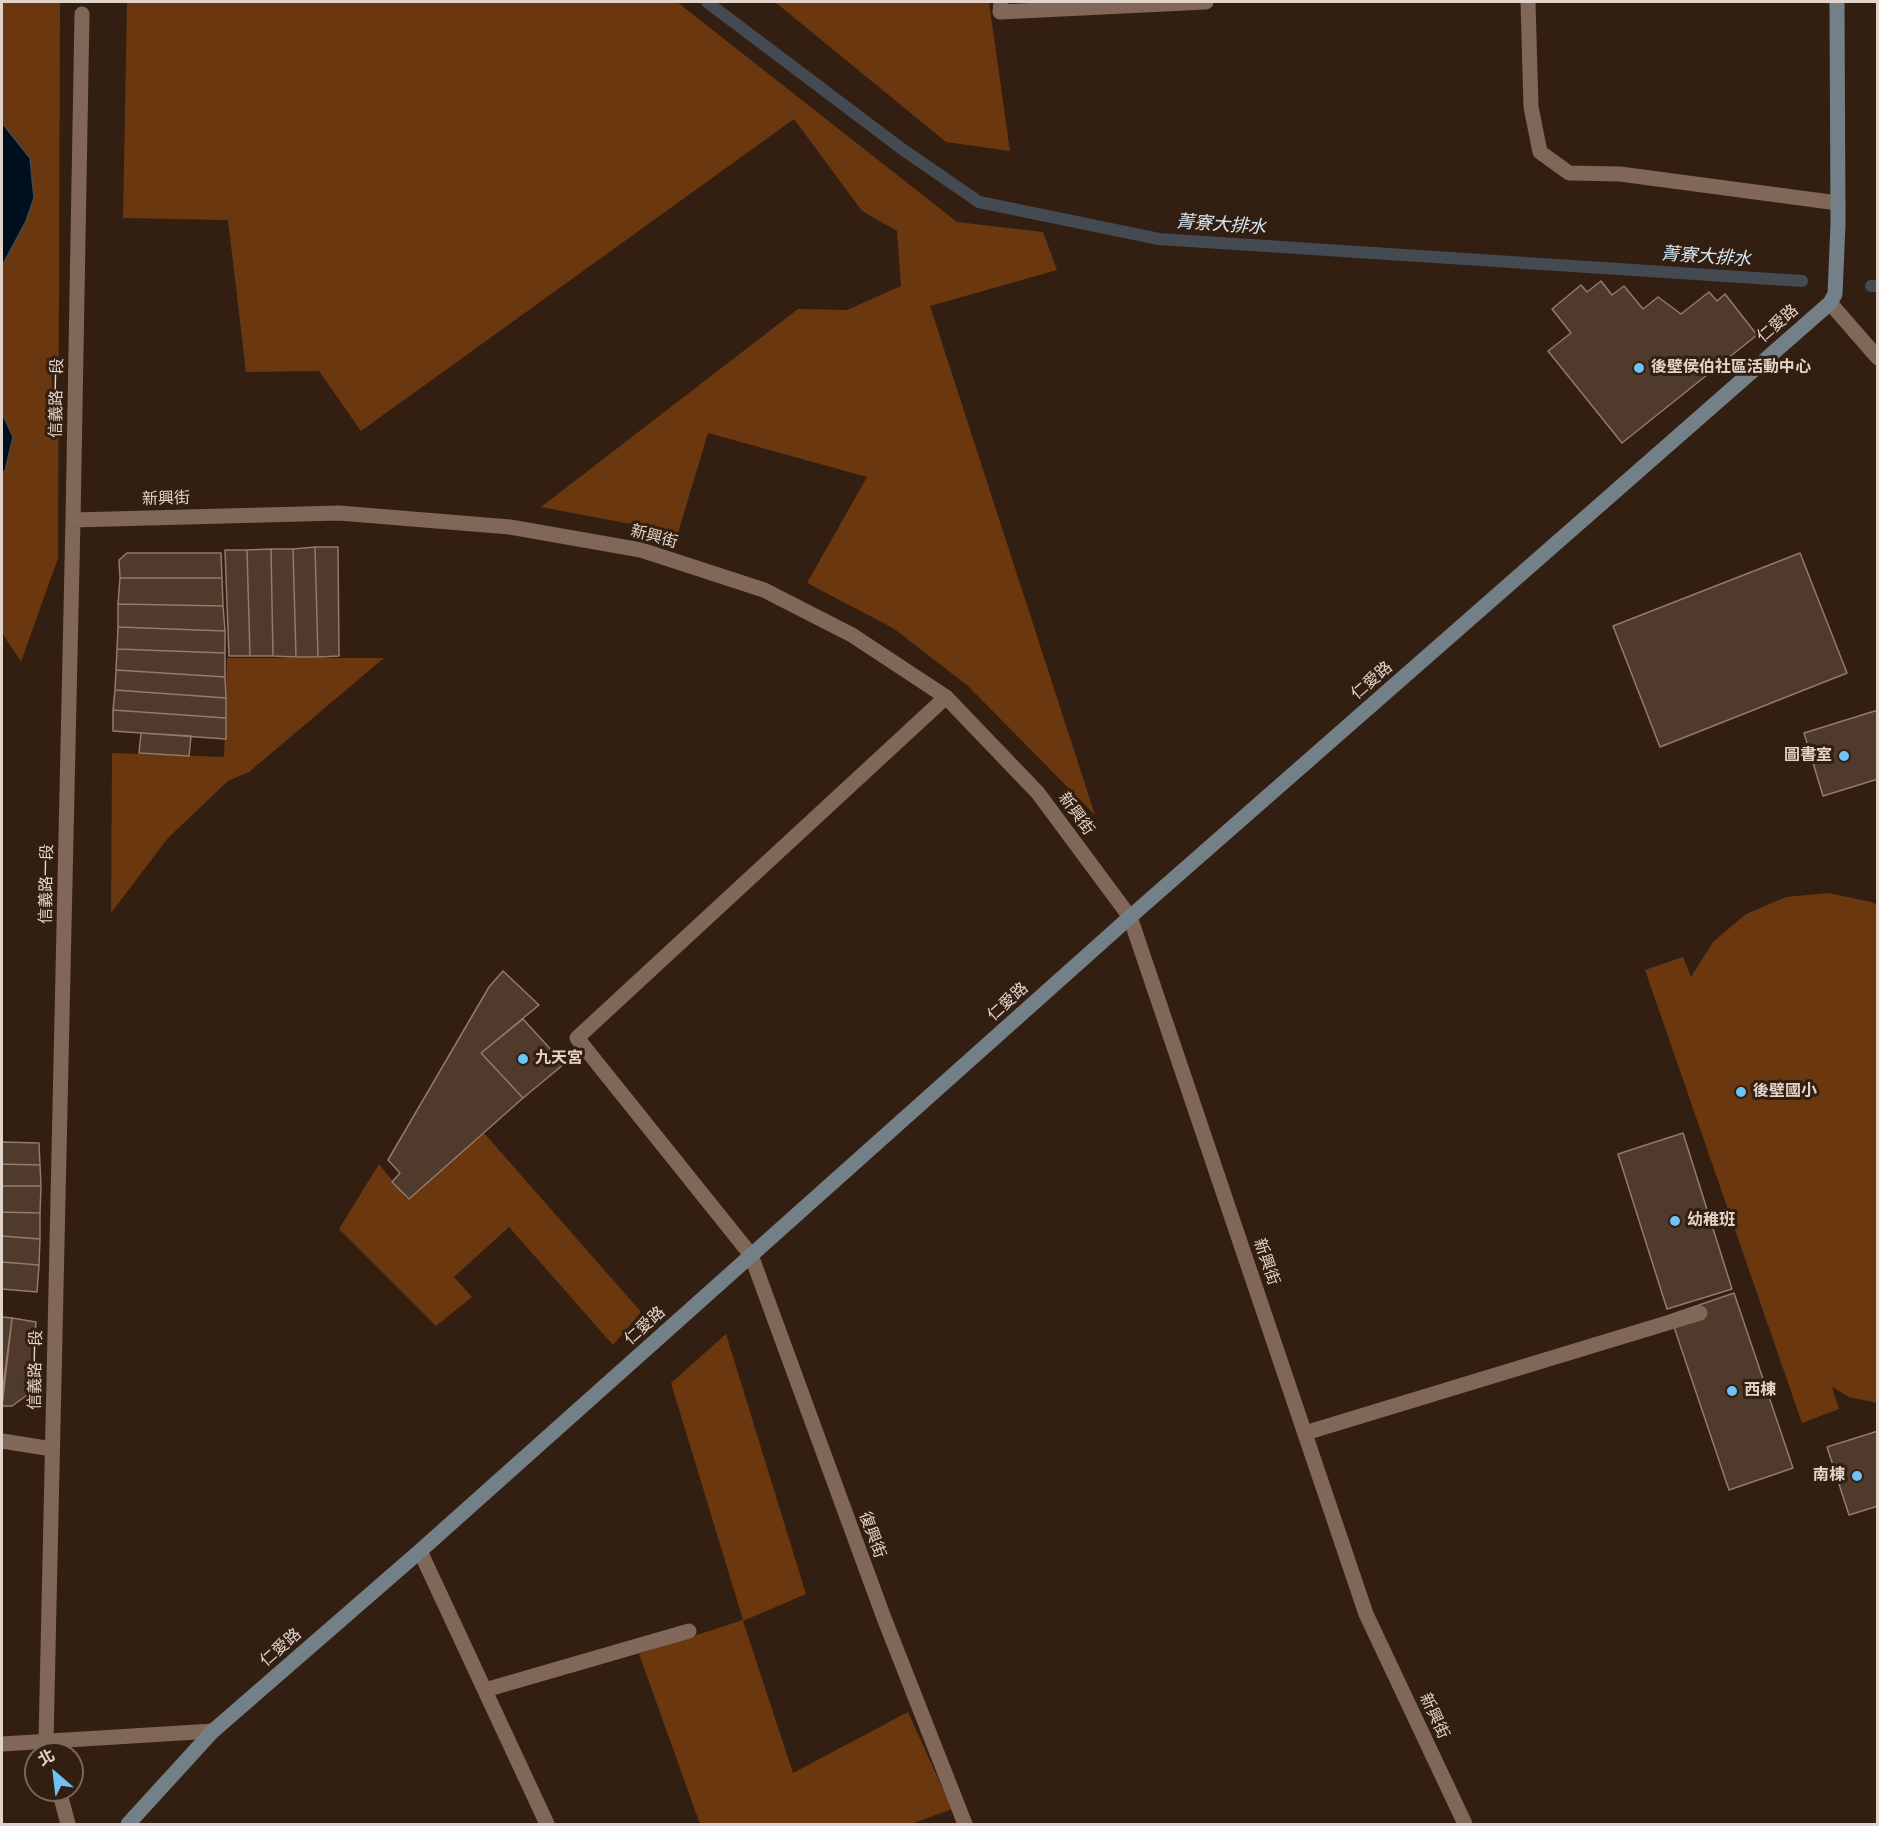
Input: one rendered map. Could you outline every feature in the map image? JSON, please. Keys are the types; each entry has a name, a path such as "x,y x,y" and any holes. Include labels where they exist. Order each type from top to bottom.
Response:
{"street":[{"path":"1000,2 1000,12 1206,2"},
{"path":"1528,2 1532,107 1540,152 1569,173 1620,174 1838,203"},
{"path":"1837,2 1838,203 1835,294 1830,303 1878,358"},
{"name":"信義路一段","path":"48,1742 52,1449 82,8"},
{"name":"仁愛路","path":"128,1824 213,1731 420,1551 1130,917 1830,303"},
{"name":"新興街","path":"73,520 339,513 510,527 641,550 764,590 852,635 946,697 1038,793 1130,917 1366,1614 1465,1824"},
{"name":"復興街","path":"946,697 577,1038 751,1255 884,1618 963,1824"},
{"path":"1305,1433 1700,1313"},
{"path":"2,1441 52,1449"},
{"path":"420,1551 547,1824"},
{"path":"485,1690 689,1631"},
{"path":"84,1744 213,1731"},
{"path":"2,1744 24,1746"},
{"path":"62,1802 68,1824"}],"shaded area":[{"path":"2,2 60,2 58,558 21,662 2,633 2,473 5,470 13,437 2,413 5,124 2,123"},
{"path":"127,2 677,2 957,222 1043,232 1057,270 930,306 1095,815 968,686 893,628 807,583 867,477 708,433 678,533 541,507 798,309 847,310 901,286 897,231 862,211 794,119 361,431 319,371 246,372 228,220 123,218"},
{"path":"775,2 989,2 1010,151 946,142"},
{"path":"227,658 384,658 249,772 228,781 168,838 111,913 112,753 224,757"},
{"path":"1829,893 1877,905 1877,1403 1849,1397 1832,1387 1839,1409 1802,1423 1645,970 1683,957 1691,977 1713,942 1746,914 1786,897"},
{"path":"484,1133 641,1312 613,1345 509,1227 454,1277 472,1297 436,1326 339,1229 379,1164 407,1199"},
{"path":"726,1334 806,1594 743,1621 793,1773 908,1712 952,1809 911,1824 700,1824 639,1654 743,1620 671,1383"}],"water":[{"path":"2,123 30,158 34,198 26,221 2,266"},
{"path":"2,413 13,437 5,471 2,473"}],"building":[{"name":"後壁侯伯社區活動中心","path":"1601,281 1612,295 1624,286 1643,309 1658,297 1681,314 1709,292 1717,301 1725,294 1757,335 1622,443 1548,351 1571,333 1552,309 1581,285 1587,292"},
{"path":"315,547 318,657 296,657 293,549"},
{"path":"315,547 338,547 339,656 318,657"},
{"path":"271,549 293,549 296,657 273,656"},
{"path":"271,549 273,656 250,656 247,550"},
{"path":"225,550 247,550 250,656 229,656"},
{"path":"127,553 221,553 222,578 120,578 119,560"},
{"path":"1800,553 1847,673 1660,747 1613,626"},
{"path":"120,578 222,578 223,606 118,604"},
{"path":"118,604 223,606 225,631 118,627"},
{"path":"118,627 225,631 225,653 117,649"},
{"path":"117,649 225,653 225,677 116,670"},
{"path":"116,670 225,677 226,698 115,690"},
{"path":"115,690 226,698 226,718 113,710"},
{"path":"113,710 226,718 226,739 113,731"},
{"name":"圖書室","path":"1878,710 1878,779 1823,796 1804,733"},
{"path":"141,733 191,736 189,756 139,753"},
{"path":"503,971 539,1005 481,1053 523,1098 409,1199 392,1182 400,1173 388,1160 489,987"},
{"name":"九天宮","path":"523,1019 564,1064 523,1098 481,1053"},
{"name":"幼稚班","path":"1683,1133 1732,1289 1667,1309 1618,1154"},
{"path":"2,1142 39,1143 40,1165 2,1164"},
{"path":"2,1164 40,1165 41,1186 2,1186"},
{"path":"2,1186 41,1186 40,1213 2,1212"},
{"path":"2,1212 40,1213 40,1239 2,1236"},
{"path":"2,1236 40,1239 39,1265 2,1262"},
{"path":"2,1262 39,1265 37,1292 2,1289"},
{"name":"西棟","path":"1734,1293 1793,1468 1729,1490 1670,1315"},
{"path":"2,1317 12,1318 2,1395"},
{"path":"12,1318 36,1322 30,1393 12,1406 2,1406"},
{"name":"南棟","path":"1878,1431 1878,1506 1849,1515 1827,1447"}],"waterway":[{"name":"菁寮大排水","path":"707,2 902,149 979,202 1159,239 1802,281"},
{"name":"菁寮大排水","path":"1871,286 1878,286"}],"place":[{"name":"後壁侯伯社區活動中心","path":"1639,368"},
{"name":"圖書室","path":"1844,756"},
{"name":"九天宮","path":"523,1059"},
{"name":"後壁國小","path":"1741,1092"},
{"name":"幼稚班","path":"1675,1221"},
{"name":"西棟","path":"1732,1391"},
{"name":"南棟","path":"1857,1476"}]}
